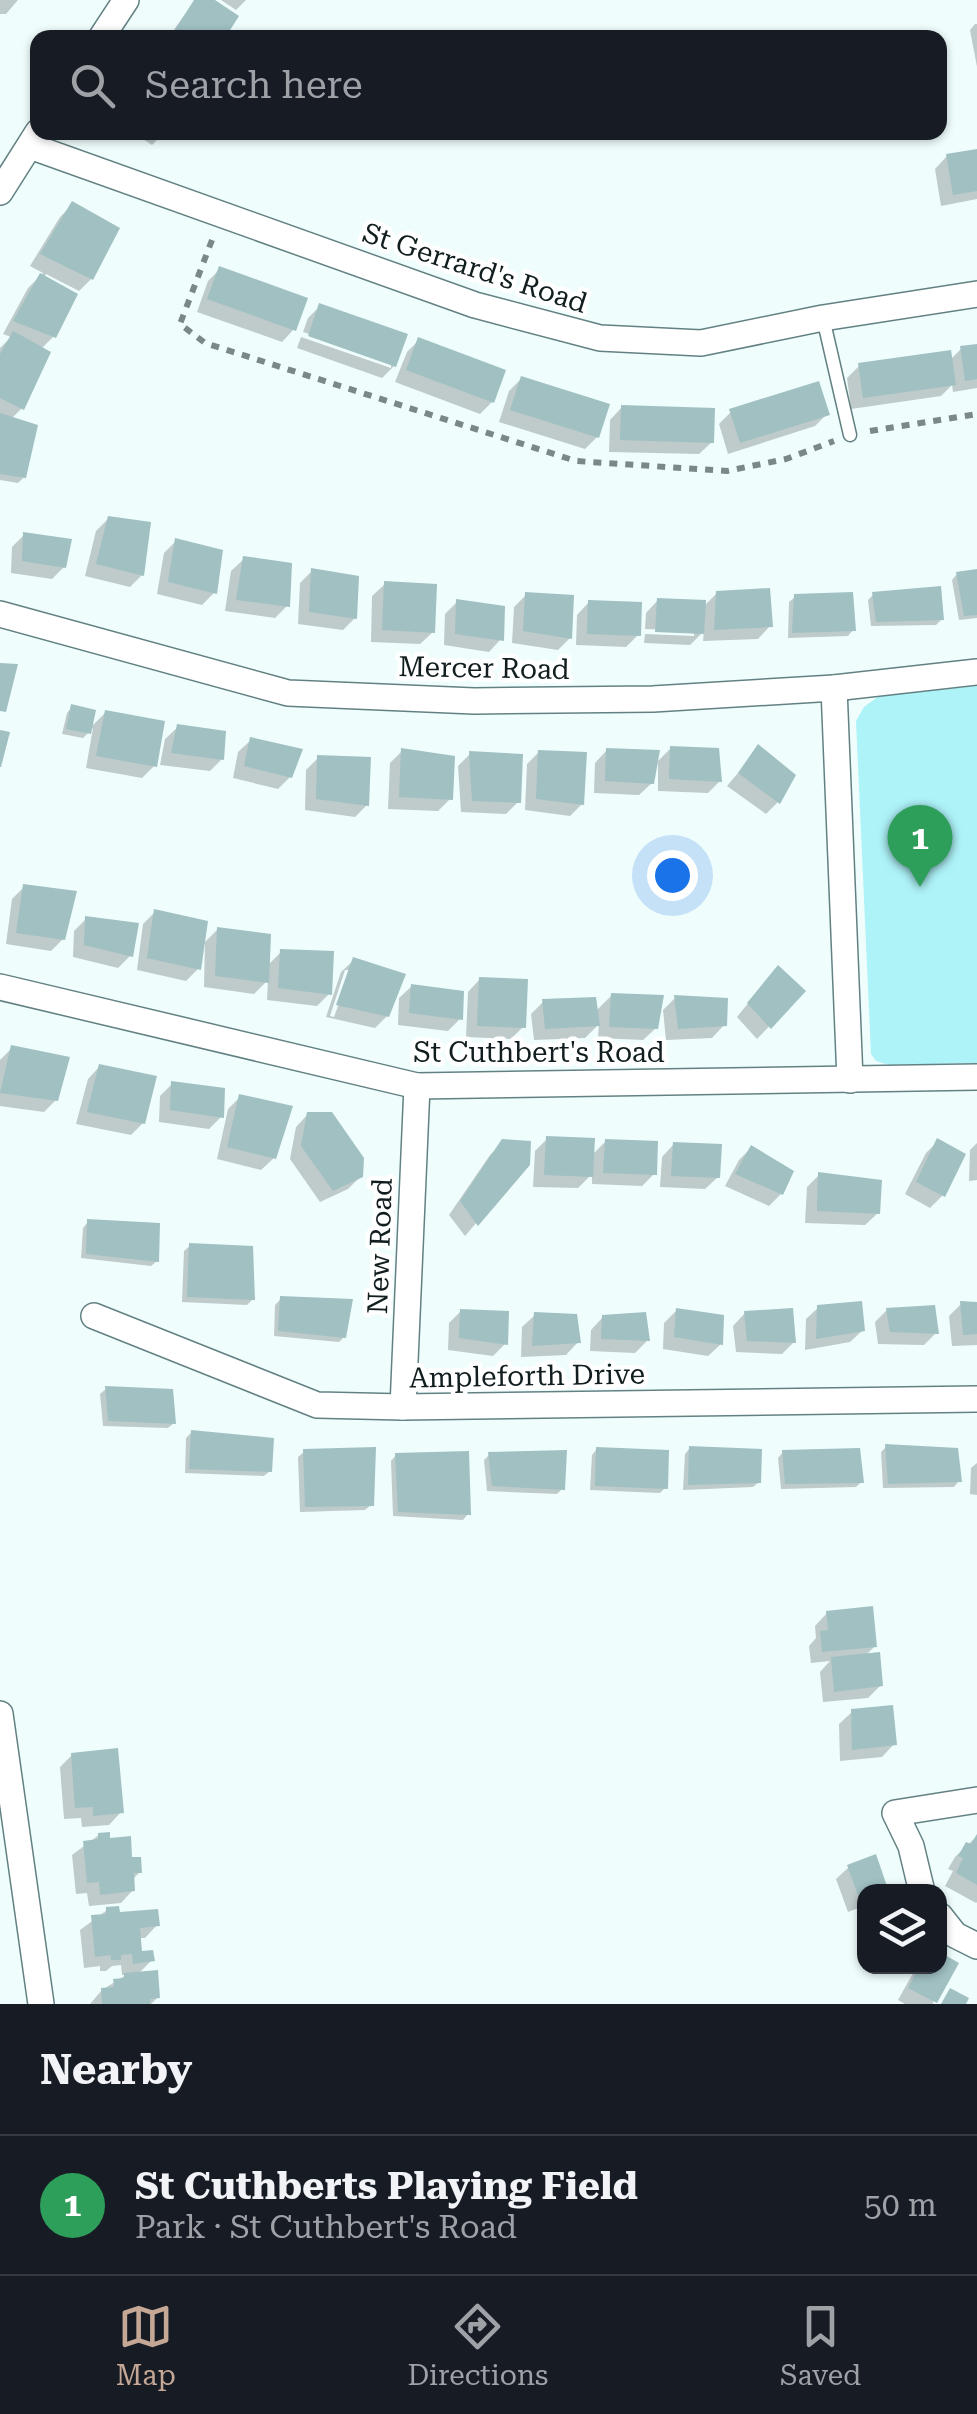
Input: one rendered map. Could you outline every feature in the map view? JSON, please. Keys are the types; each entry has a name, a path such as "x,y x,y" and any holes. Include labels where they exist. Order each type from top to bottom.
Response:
{"street":[{"path":"106,30 126,0"},
{"path":"0,192 33,140"},
{"name":"St Gerrard's Road","path":"37,140 222,214 475,305 600,338 700,343 823,318 977,294"},
{"name":"Mercer Road","path":"0,614 288,693 474,701 652,699 834,688 977,672"},
{"path":"834,688 850,1080"},
{"name":"St Cuthbert's Road","path":"0,987 416,1086 977,1077"},
{"name":"New Road","path":"402,1408 416,1086"},
{"name":"Ampleforth Drive","path":"94,1316 318,1405 402,1408 977,1399"},
{"path":"0,1714 41,2004"},
{"path":"920,1884 911,1846 896,1813 977,1800"},
{"path":"947,1925 955,1935 977,1946"}],"lane":[{"path":"823,318 850,435"}],"path":[{"path":"222,214 180,324 204,343 576,461 727,471 786,459 850,435 977,414"}],"shaded area":[{"path":"977,686 977,1063 889,1065 876,1061 871,1054 856,721 864,707 879,696"}],"building":[{"path":"194,0 215,0 239,16 230,30 175,30"},
{"path":"977,149 977,191 953,195 946,154"},
{"path":"72,201 120,228 93,280 40,254"},
{"path":"219,266 308,298 296,331 207,299"},
{"path":"40,273 78,294 56,338 13,321"},
{"path":"319,303 408,334 396,367 308,336"},
{"path":"13,331 51,352 24,410 0,398 0,354"},
{"path":"418,337 506,370 494,403 406,370"},
{"path":"977,344 977,379 965,381 960,346"},
{"path":"951,350 956,385 863,398 858,363"},
{"path":"521,376 610,404 599,438 510,410"},
{"path":"819,381 830,415 740,443 729,409"},
{"path":"621,405 715,408 714,443 620,440"},
{"path":"0,413 38,425 26,478 0,474"},
{"path":"108,516 151,522 144,576 96,564"},
{"path":"23,532 72,539 66,568 22,561"},
{"path":"175,538 223,550 217,594 168,582"},
{"path":"243,556 292,563 290,607 236,600"},
{"path":"311,568 359,576 357,619 309,612"},
{"path":"977,569 977,615 964,616 956,572"},
{"path":"384,581 437,584 435,633 382,630"},
{"path":"941,586 944,620 876,622 872,592"},
{"path":"770,588 773,627 714,630 716,591"},
{"path":"525,592 574,595 572,639 523,631"},
{"path":"853,592 856,631 792,633 794,594"},
{"path":"657,598 706,600 704,634 655,632"},
{"path":"456,599 505,606 504,641 455,634"},
{"path":"588,600 642,602 641,636 587,634"},
{"path":"0,663 18,664 6,712 0,711"},
{"path":"71,704 96,710 91,734 66,729"},
{"path":"105,710 165,721 157,767 96,756"},
{"path":"177,724 226,731 224,760 171,753"},
{"path":"0,730 10,732 1,767 0,767"},
{"path":"250,737 303,749 292,778 244,766"},
{"path":"758,744 796,775 780,804 738,773"},
{"path":"670,746 719,748 722,782 669,779"},
{"path":"401,748 455,756 453,800 399,797"},
{"path":"606,748 660,750 654,784 605,781"},
{"path":"538,750 587,752 584,805 536,799"},
{"path":"469,751 523,754 521,803 472,801"},
{"path":"317,755 371,757 369,806 316,799"},
{"path":"23,884 77,891 65,940 16,933"},
{"path":"154,909 208,921 201,970 147,958"},
{"path":"85,916 139,923 133,957 84,945"},
{"path":"217,927 271,934 269,983 215,976"},
{"path":"280,949 334,951 332,995 278,988"},
{"path":"353,957 406,974 389,1017 336,1005"},
{"path":"778,965 806,991 771,1029 747,1003"},
{"path":"479,977 528,979 526,1028 477,1026"},
{"path":"411,984 464,991 463,1020 409,1013"},
{"path":"611,993 664,995 658,1029 609,1027"},
{"path":"674,995 728,998 727,1026 678,1029"},
{"path":"596,997 600,1026 545,1029 542,999"},
{"path":"11,1045 70,1057 58,1101 0,1093"},
{"path":"99,1064 157,1076 145,1124 87,1112"},
{"path":"171,1081 225,1088 224,1118 170,1110"},
{"path":"239,1094 293,1106 276,1159 227,1147"},
{"path":"307,1112 332,1112 364,1158 363,1177 333,1191 301,1146"},
{"path":"546,1136 595,1138 593,1177 544,1175"},
{"path":"937,1138 966,1154 945,1197 916,1182"},
{"path":"502,1139 531,1141 530,1165 478,1226 460,1201"},
{"path":"605,1139 658,1141 657,1175 603,1173"},
{"path":"673,1142 722,1144 720,1178 671,1176"},
{"path":"751,1145 794,1171 783,1195 735,1174"},
{"path":"818,1172 882,1180 880,1214 817,1211"},
{"path":"87,1219 160,1223 159,1262 86,1254"},
{"path":"189,1243 253,1246 255,1300 187,1297"},
{"path":"280,1296 353,1299 346,1338 278,1331"},
{"path":"862,1301 865,1331 816,1339 817,1305"},
{"path":"960,1301 977,1302 977,1334 963,1335"},
{"path":"935,1305 939,1334 890,1332 886,1308"},
{"path":"676,1308 724,1315 723,1345 674,1337"},
{"path":"793,1308 796,1343 747,1341 744,1311"},
{"path":"460,1309 509,1311 508,1345 459,1338"},
{"path":"534,1312 577,1314 581,1343 532,1346"},
{"path":"646,1312 650,1341 601,1339 602,1315"},
{"path":"105,1386 173,1389 176,1424 108,1421"},
{"path":"191,1430 274,1438 272,1472 189,1469"},
{"path":"885,1444 958,1448 962,1482 888,1484"},
{"path":"689,1446 762,1449 761,1483 688,1485"},
{"path":"376,1447 374,1506 305,1507 303,1449"},
{"path":"596,1447 669,1450 668,1489 595,1486"},
{"path":"860,1448 864,1483 785,1484 782,1450"},
{"path":"567,1450 565,1490 492,1486 488,1452"},
{"path":"469,1451 471,1515 398,1512 395,1453"},
{"path":"873,1606 877,1647 822,1652 820,1631 828,1630 826,1611"},
{"path":"880,1652 883,1686 834,1692 831,1657"},
{"path":"893,1705 897,1745 852,1750 851,1709"},
{"path":"118,1748 124,1813 93,1816 93,1807 75,1808 71,1753"},
{"path":"110,1832 110,1838 131,1836 132,1857 141,1857 142,1873 134,1873 135,1891 100,1895 99,1882 87,1883 83,1841"},
{"path":"977,1834 977,1885 956,1873 963,1858 958,1856 966,1842 971,1844"},
{"path":"876,1854 886,1884 857,1884 857,1893 847,1865"},
{"path":"119,1906 120,1912 158,1909 160,1926 140,1928 142,1951 153,1950 155,1961 133,1964 132,1954 121,1955 121,1960 111,1960 111,1955 95,1957 91,1915 106,1914 106,1907"},
{"path":"947,1956 959,1963 937,2003 908,1988 916,1974 947,1974"},
{"path":"158,1970 160,1998 150,1999 150,2004 102,2004 101,1988 114,1987 113,1979 124,1978 124,1973"},
{"path":"950,1988 969,1998 966,2004 941,2004"}],"place":[{"name":"St Cuthberts Playing Field","path":"920,887"}]}
